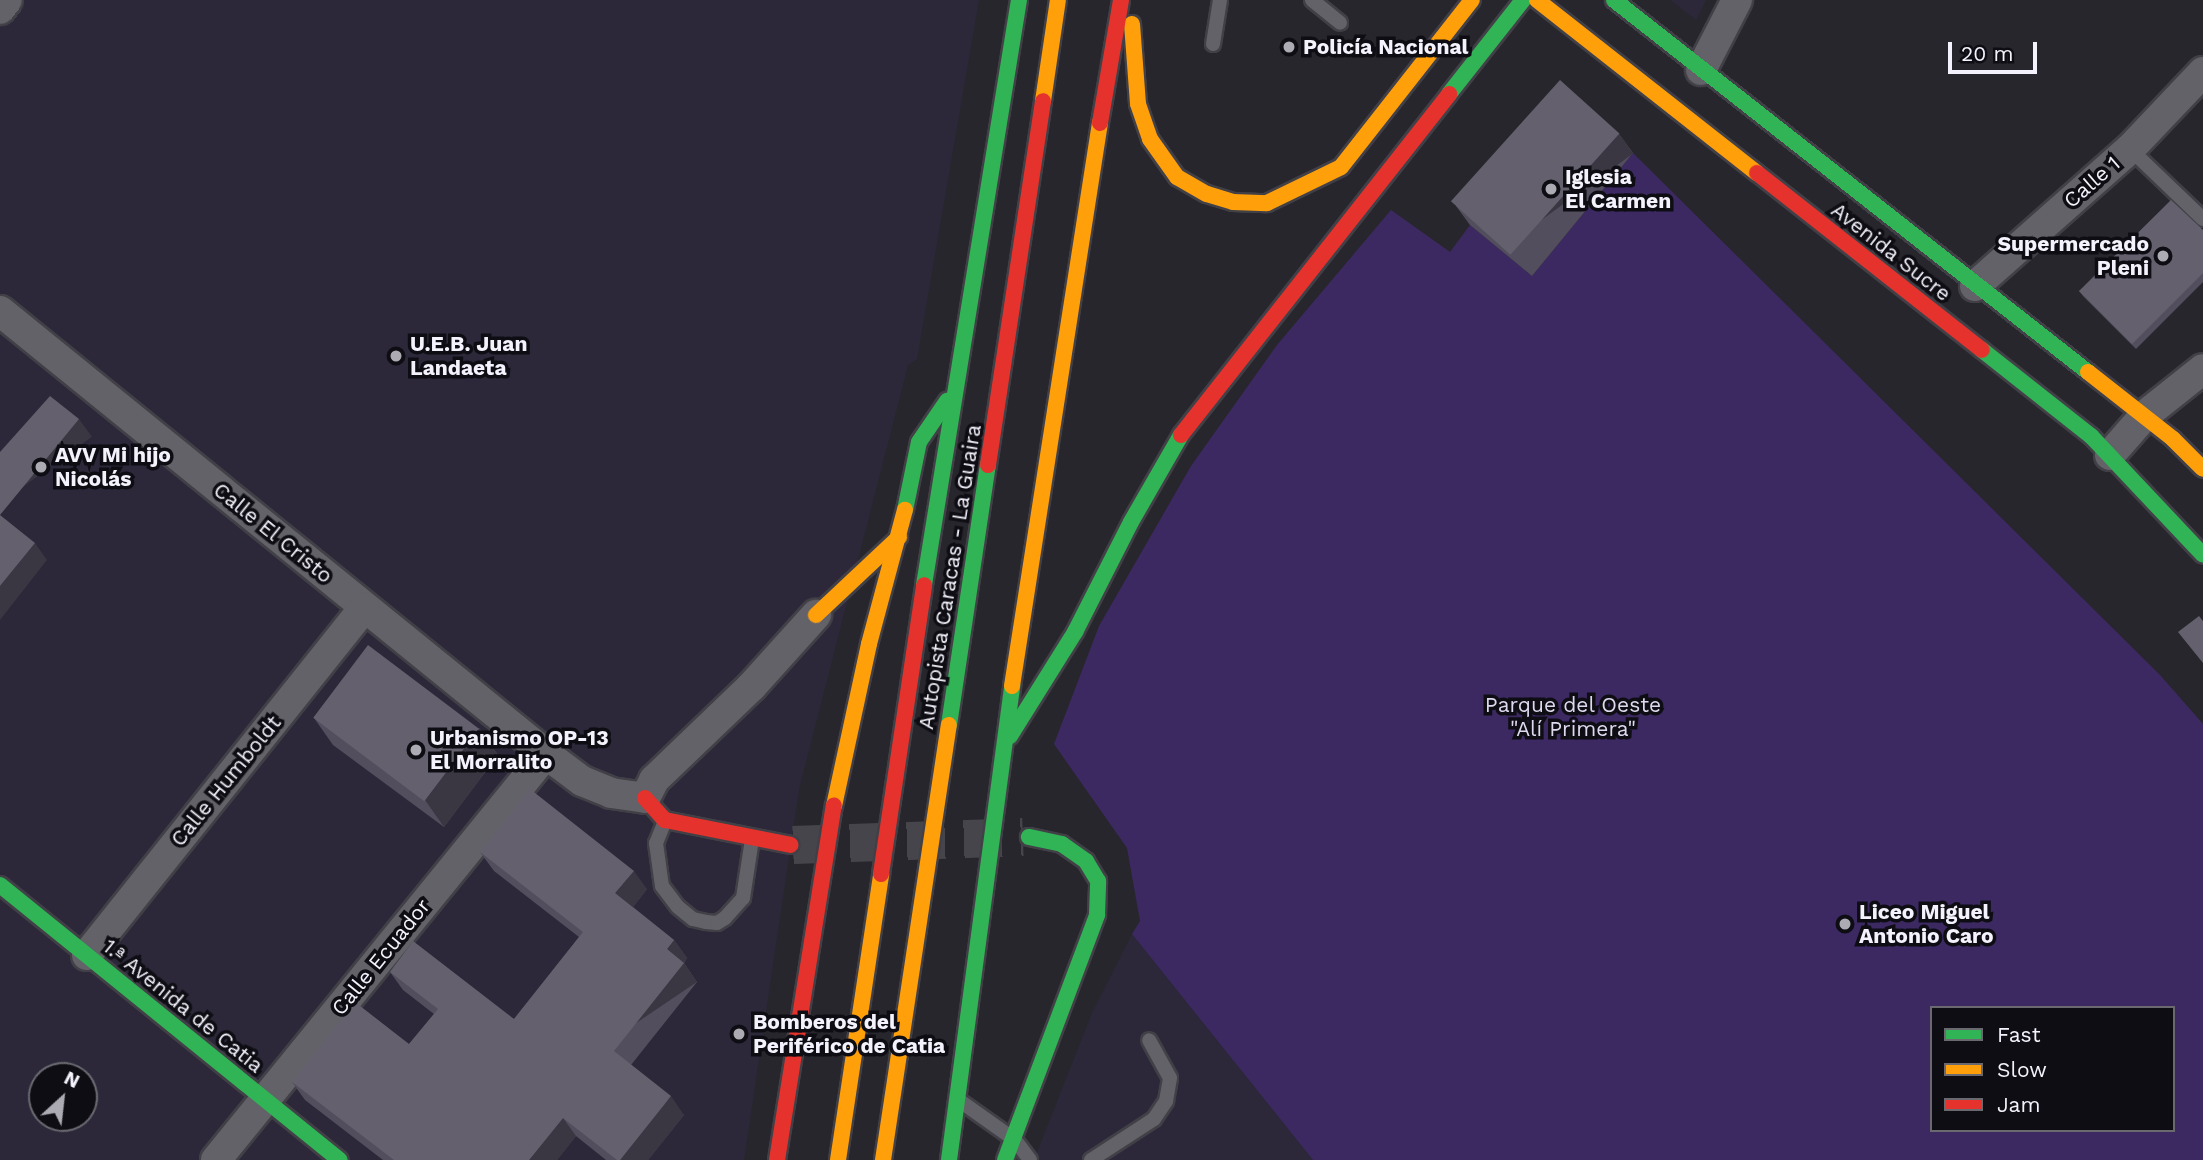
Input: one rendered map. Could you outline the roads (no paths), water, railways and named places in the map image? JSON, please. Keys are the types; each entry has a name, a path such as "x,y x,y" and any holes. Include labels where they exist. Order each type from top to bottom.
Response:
{"main road":[{"name":"Autopista Caracas - La Guaira","path":"838,1160 953,392 1019,0"},
{"name":"Autopista Caracas - La Guaira","path":"883,1160 1058,0"},
{"path":"949,1160 1002,750 1080,241 1121,0"},
{"path":"1132,0 1133,60 1138,104 1150,139 1177,177 1207,194 1233,201 1267,203 1293,193 1340,167 1472,0"},
{"path":"1002,750 1075,632 1131,522 1186,427 1523,0"},
{"name":"Avenida Sucre","path":"1537,0 2032,388 2110,455 2203,555"},
{"name":"Avenida Sucre","path":"1614,0 2144,416 2203,468"},
{"name":"Autopista Caracas - La Guaira","path":"777,1160 828,834 869,644 899,537 919,442 953,392"},
{"path":"826,616 899,537"},
{"path":"967,608 975,657"},
{"path":"856,627 869,644"},
{"path":"988,734 997,787"},
{"path":"645,798 665,820 791,845"},
{"path":"1005,1160 1015,1140 1097,915 1098,881 1086,860 1062,844 1029,837"},
{"name":"1.ª Avenida de Catia","path":"0,885 339,1160"}],"street":[{"path":"0,9 7,0"},
{"path":"1701,70 1737,0"},
{"name":"Calle 1","path":"1975,286 2130,149 2203,72"},
{"name":"Calle El Cristo","path":"0,311 546,754 582,781 611,793 645,798"},
{"path":"2110,455 2144,416 2203,369"},
{"name":"Calle Humboldt","path":"87,956 365,607"},
{"path":"645,798 654,779 826,616"},
{"name":"Calle Ecuador","path":"216,1160 546,754"}],"lane":[{"path":"1213,44 1220,0"},
{"path":"1312,0 1340,23"},
{"path":"2130,149 2203,219"},
{"path":"665,820 656,843 662,886 678,907 693,919 706,922 717,923 725,918 743,898 752,839"},
{"path":"1091,1160 1154,1119 1166,1101 1170,1078 1149,1040"},
{"path":"956,1098 1015,1140 1030,1160"}],"tunnel":[{"path":"793,845 1023,837"}],"place":[{"name":"Policía Nacional","path":"1289,47"},
{"name":"Iglesia El Carmen","path":"1551,189"},
{"name":"Supermercado Pleni","path":"2163,256"},
{"name":"U.E.B. Juan Landaeta","path":"396,356"},
{"name":"AVV Mi hijo Nicolás","path":"41,467"},
{"name":"Urbanismo OP-13 El Morralito","path":"416,750"},
{"name":"Liceo Miguel Antonio Caro","path":"1845,924"},
{"name":"Bomberos del Periférico de Catia","path":"739,1034"}],"park label":[{"name":"Parque del Oeste \"Alí Primera\"","path":"1573,717"}]}
